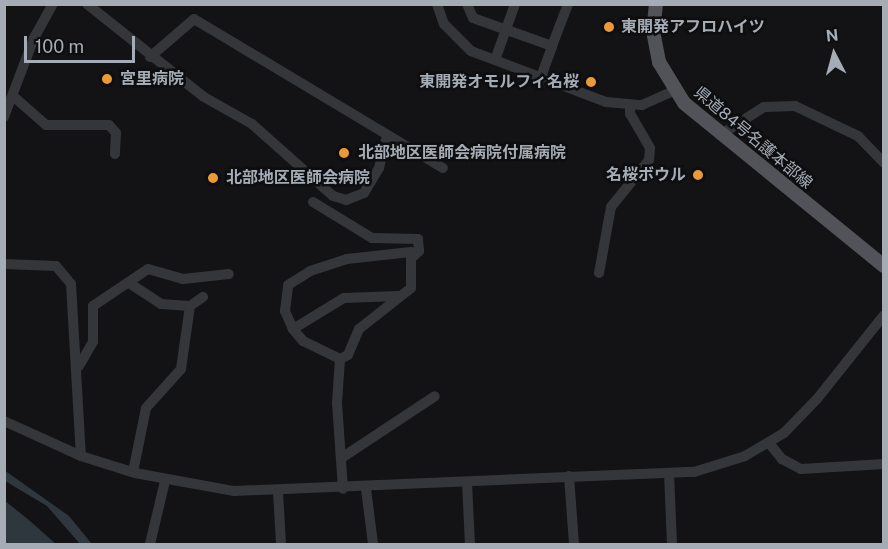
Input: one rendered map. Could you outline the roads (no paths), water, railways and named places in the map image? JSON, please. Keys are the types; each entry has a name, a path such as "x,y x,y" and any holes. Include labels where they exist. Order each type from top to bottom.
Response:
{"main road":[{"name":"県道84号名護本部線","path":"656,4 656,48 674,91 720,135 884,266"}],"street":[{"path":"4,117 34,38 53,4"},
{"path":"87,4 150,57 204,98 252,124 320,188 341,200 364,193 379,168 387,135"},
{"path":"467,4 473,18 552,46"},
{"path":"495,60 515,4"},
{"path":"541,77 568,4"},
{"path":"435,6 463,45 541,77 630,106 674,91"},
{"path":"150,57 194,19 443,168"},
{"path":"13,96 46,125 109,125 116,133 115,154"},
{"path":"600,273 611,207 649,160 650,148 630,114 630,106"},
{"path":"720,135 764,107 795,106 858,136 884,163"},
{"path":"292,329 345,298 398,296 411,288 414,256 419,250 418,239 372,238 313,202"},
{"path":"340,359 303,340 292,329 284,301 293,279 360,256 406,251 414,256"},
{"path":"4,264 40,262 65,273 75,313 81,456"},
{"path":"78,368 93,342 93,306 129,283 154,269 183,279 228,274"},
{"path":"129,283 161,304 190,306 203,297"},
{"path":"340,359 348,355 359,329 392,307 398,296"},
{"path":"133,472 146,408 181,369 190,306"},
{"path":"4,421 81,456 165,481 278,492 366,489 569,476 669,473 719,466 769,443 817,399 884,315"},
{"path":"340,359 337,403 343,457 343,489"},
{"path":"343,457 435,396"},
{"path":"769,443 782,459 801,469 884,464"},
{"path":"669,473 672,544"},
{"path":"569,476 574,544"},
{"path":"150,544 165,481"},
{"path":"467,483 470,544"},
{"path":"366,489 373,544"},
{"path":"278,492 281,544"}],"place":[{"name":"東開発アフロハイツ","path":"609,27"},
{"name":"宮里病院","path":"107,79"},
{"name":"東開発オモルフィ名桜","path":"591,82"},
{"name":"北部地区医師会病院付属病院","path":"344,153"},
{"name":"名桜ボウル","path":"698,175"},
{"name":"北部地区医師会病院","path":"213,178"}]}
